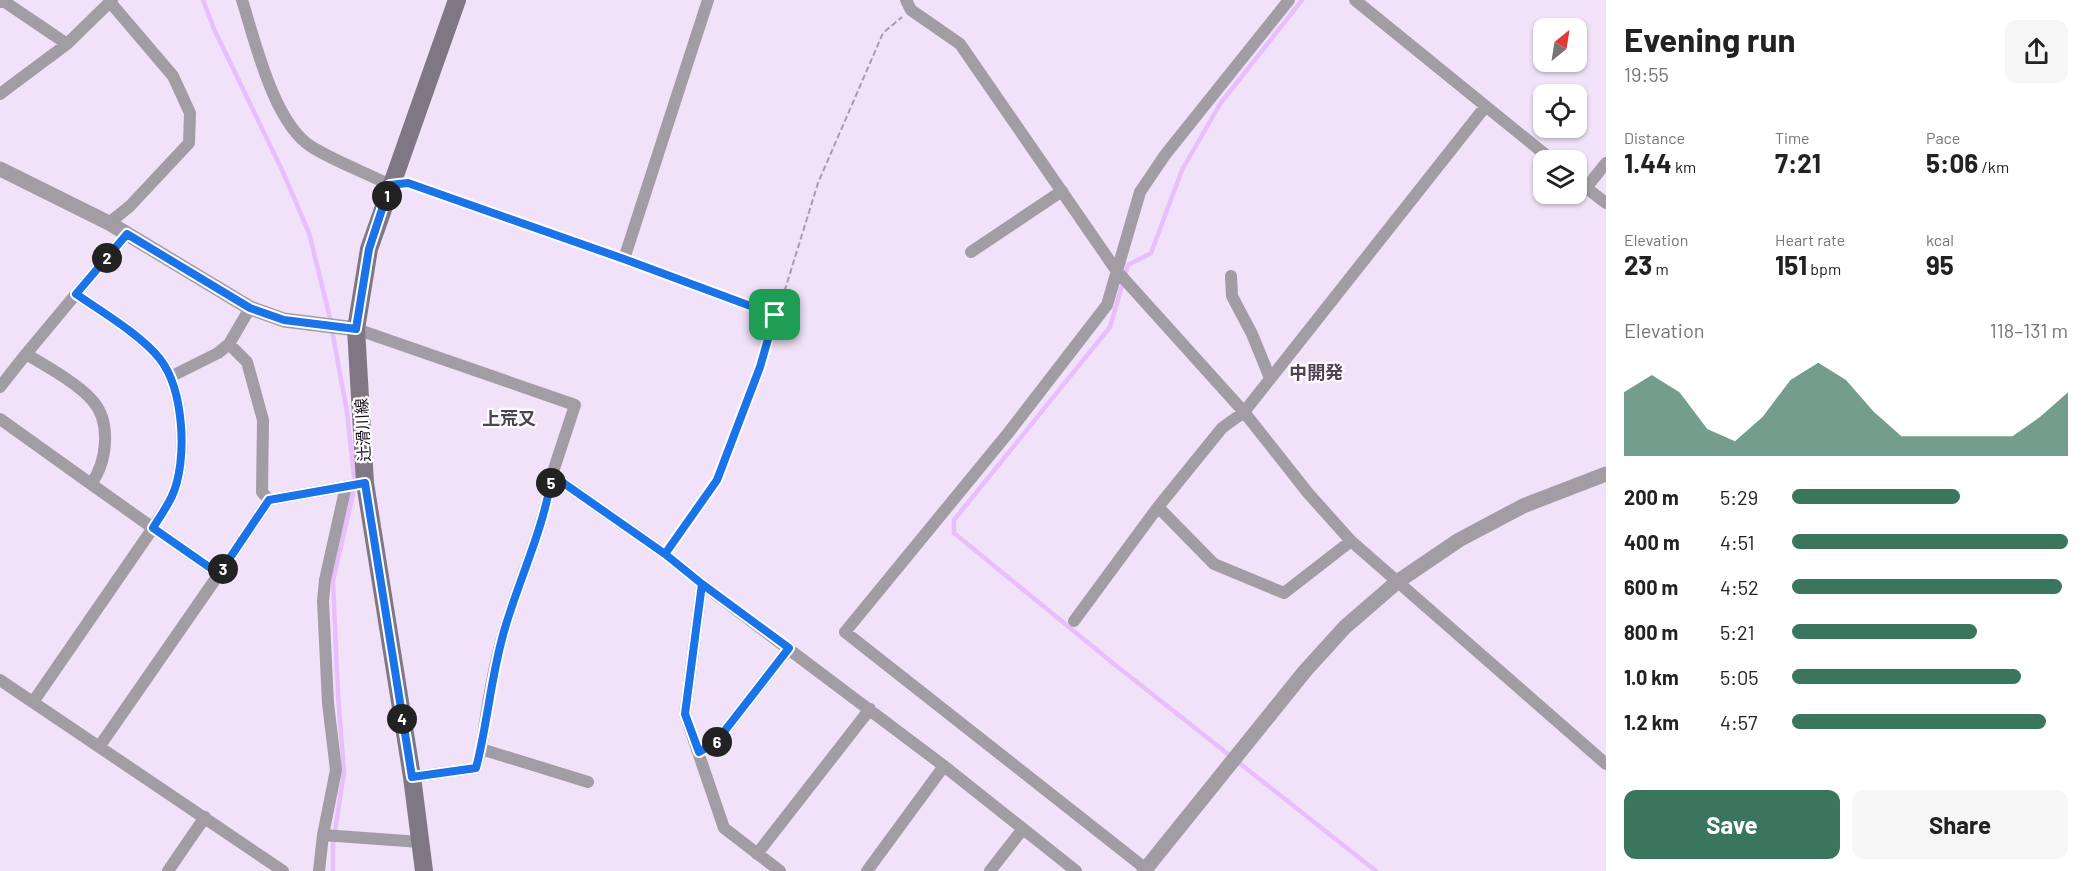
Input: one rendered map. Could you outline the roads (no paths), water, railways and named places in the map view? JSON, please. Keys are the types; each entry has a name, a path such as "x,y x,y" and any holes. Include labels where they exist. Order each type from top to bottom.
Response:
{"main road":[{"name":"辻滑川線","path":"424,871 412,777 365,483 356,329 369,249 457,0"}],"street":[{"path":"242,0 273,97 294,130 310,146 390,185"},
{"path":"624,259 708,0"},
{"path":"1289,0 1165,155 1140,192 1107,305 1009,432 844,632 1145,870 1305,671 1345,627 1397,582 1459,540 1523,506 1606,474"},
{"path":"1355,0 1539,150"},
{"path":"0,94 67,44 111,1 173,76 190,113 189,143 130,206 109,223"},
{"path":"0,2 5,2 67,44"},
{"path":"912,3 960,44 1116,270 1244,412 1308,493 1351,541 1606,764"},
{"path":"1074,621 1158,507 1222,428 1244,412 1485,107"},
{"path":"1587,179 1606,163"},
{"path":"0,169 109,223 250,308 284,320 356,329 576,405 552,475 548,498 504,629 476,768 412,777"},
{"path":"1587,189 1606,203"},
{"path":"971,252 1062,191"},
{"path":"0,387 127,234"},
{"path":"1231,276 1232,296 1252,334 1270,378"},
{"path":"33,702 153,528 172,496 180,472 182,431 173,381 161,360 147,346 76,294"},
{"path":"170,377 229,345 250,308"},
{"path":"229,345 247,362 263,420 262,492 269,500"},
{"path":"26,354 93,400 101,415 105,438 104,459 99,473 91,484"},
{"path":"0,419 219,574"},
{"path":"552,475 665,554 944,766 1076,871"},
{"path":"99,747 269,500 365,483"},
{"path":"319,871 323,835 336,770 328,703 323,601 325,580 346,486"},
{"path":"1158,507 1214,564 1284,593 1351,541"},
{"path":"702,584 685,714 724,828 780,871"},
{"path":"699,752 716,742 789,648"},
{"path":"0,680 283,871"},
{"path":"758,854 870,709"},
{"path":"481,749 588,782"},
{"path":"867,871 944,766"},
{"path":"168,871 205,817"},
{"path":"990,871 1023,830"},
{"path":"323,835 420,842"}],"waterway":[{"path":"203,0 214,29 283,172 309,233 331,322"},
{"path":"1302,0 1220,104 1182,170 1151,253 1128,265 1110,327 954,520 954,533 1114,664 1376,871"},
{"path":"332,330 347,412 354,476 353,494 333,581 344,772 333,844 333,871"}],"district":[{"name":"中開発","path":"1316,372"},
{"name":"上荒又","path":"509,418"}]}
